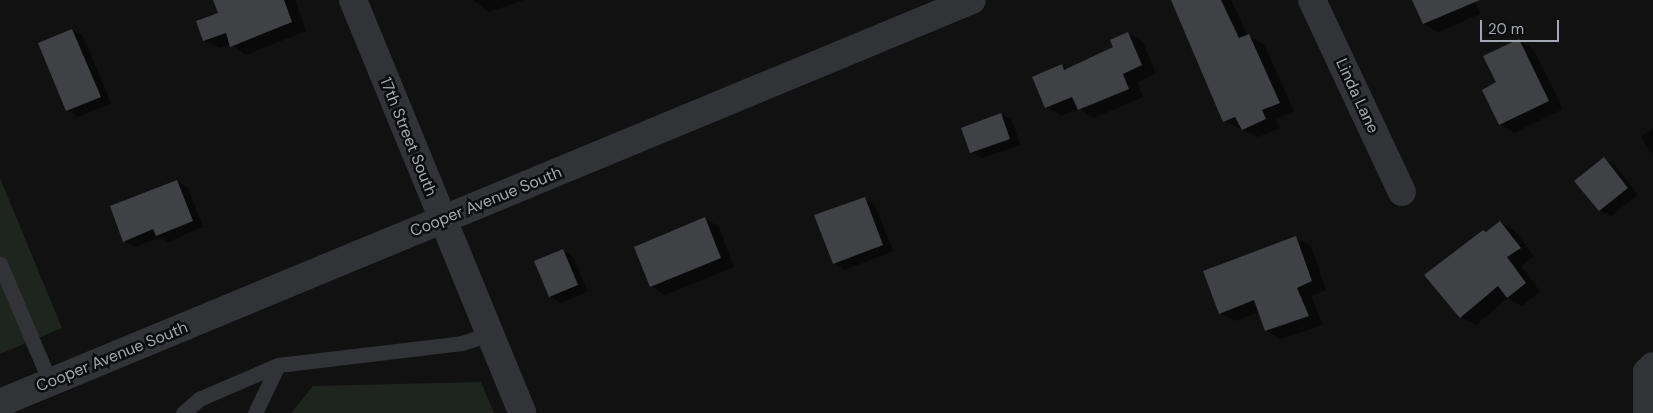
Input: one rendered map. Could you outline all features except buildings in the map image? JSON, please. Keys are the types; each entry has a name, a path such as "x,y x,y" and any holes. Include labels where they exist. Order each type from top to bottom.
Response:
{"street":[{"name":"17th Street South","path":"353,0 522,413"},
{"name":"Cooper Avenue South","path":"0,403 972,0"},
{"name":"Linda Lane","path":"1312,0 1402,192"},
{"path":"1647,413 1647,372 1653,366"}],"lane":[{"path":"0,264 50,382"},
{"path":"183,413 199,398 278,365 462,343 489,334"},
{"path":"255,413 278,365"}],"shaded area":[{"path":"0,178 62,328 0,354"},
{"path":"481,382 494,413 291,413 313,386"}]}
